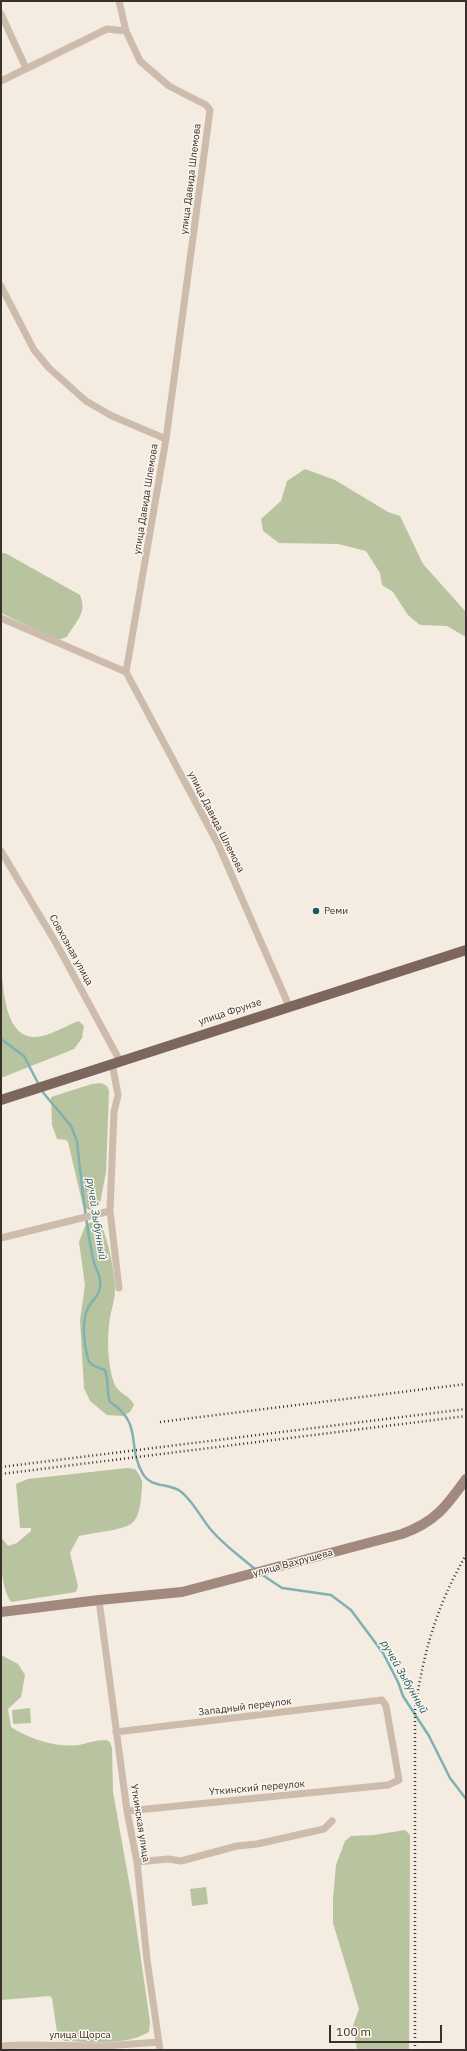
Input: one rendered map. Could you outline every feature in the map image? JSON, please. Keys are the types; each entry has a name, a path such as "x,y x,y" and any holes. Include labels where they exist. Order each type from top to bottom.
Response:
{"main road":[{"name":"улица Фрунзе","path":"1,1100 466,950"},
{"name":"улица Вахрушева","path":"1,1612 182,1592 402,1534 420,1527 435,1518 446,1507 466,1479"}],"street":[{"name":"улица Давида Шлемова","path":"119,1 126,31 140,61 169,86 206,106 210,110 195,231 186,279 180,345 166,439 126,672 218,844 289,1006"},
{"path":"1,14 26,68"},
{"path":"1,81 108,29 126,31"},
{"path":"1,286 34,350 48,368 86,401 112,416 166,439"},
{"path":"1,618 126,672"},
{"name":"Совхозная улица","path":"1,851 56,943 116,1062 118,1096 114,1112 110,1212 119,1288"},
{"path":"1,1238 110,1212"},
{"name":"Уткинская улица","path":"99,1600 127,1811 137,1862 147,1960 160,2050"},
{"name":"Западный переулок","path":"116,1732 382,1700 386,1706 399,1780 388,1785"},
{"name":"Уткинский переулок","path":"127,1811 388,1785"},
{"path":"137,1862 168,1859 181,1861 236,1846 256,1844 324,1829 332,1821"},
{"name":"улица Щорса","path":"1,2046 105,2046 159,2042"}],"green space":[{"path":"305,469 335,480 388,512 400,516 423,564 466,612 466,637 447,626 420,625 408,615 393,592 382,585 380,573 366,551 338,544 279,543 263,531 261,519 281,501 287,481"},
{"path":"1,553 5,553 80,595 82,601 82,612 67,637 58,640 1,613"},
{"path":"1,968 7,1009 16,1028 23,1034 32,1037 44,1036 79,1021 84,1026 82,1038 74,1049 1,1078"},
{"path":"101,1083 107,1086 109,1091 106,1172 100,1204 89,1210 83,1206 68,1142 66,1140 57,1139 52,1125 51,1097 92,1084"},
{"path":"92,1222 101,1224 111,1256 115,1289 108,1333 110,1367 116,1387 130,1399 134,1405 130,1412 123,1416 107,1415 90,1401 84,1388 80,1320 85,1285 79,1242 86,1224"},
{"path":"127,1468 135,1469 142,1480 140,1508 134,1521 127,1526 114,1530 79,1536 70,1553 78,1586 76,1592 11,1602 7,1595 3,1580 1,1537 8,1546 17,1543 31,1531 31,1528 20,1528 16,1484 28,1479"},
{"path":"1,1655 18,1664 25,1675 21,1697 8,1709 11,1727 35,1739 53,1744 70,1746 102,1740 110,1742 112,1748 113,1792 133,1904 150,2022 149,2032 140,2036 108,2042 64,2041 57,2032 52,1998 50,1996 1,2000"},
{"path":"30,1708 31,1723 13,1724 12,1710"},
{"path":"405,1830 410,1835 409,2050 357,2050 353,2026 359,2009 333,1923 333,1898 336,1865 345,1841 351,1836 374,1835"},
{"path":"206,1887 208,1904 192,1906 190,1889"}],"waterway":[{"name":"ручей Зыбунный","path":"1,1039 24,1056 39,1085"},
{"name":"ручей Зыбунный","path":"41,1090 71,1126 77,1141 88,1229 94,1261 100,1278 100,1289 88,1308 84,1320 84,1340 89,1361 95,1366 105,1370 110,1402 120,1410 131,1427 135,1454 138,1464 146,1478 155,1483 180,1491 193,1504 217,1536 256,1570"},
{"name":"ручей Зыбунный","path":"261,1574 282,1588 331,1595 351,1610 383,1653 398,1682 403,1696 429,1736 450,1778 466,1799"}],"railway":[{"path":"160,1422 466,1384"},
{"path":"1,1467 466,1409"},
{"path":"1,1474 466,1416"},
{"path":"415,2050 415,1709 427,1648 439,1611 466,1555"}],"place":[{"name":"Реми","path":"316,911"}]}
